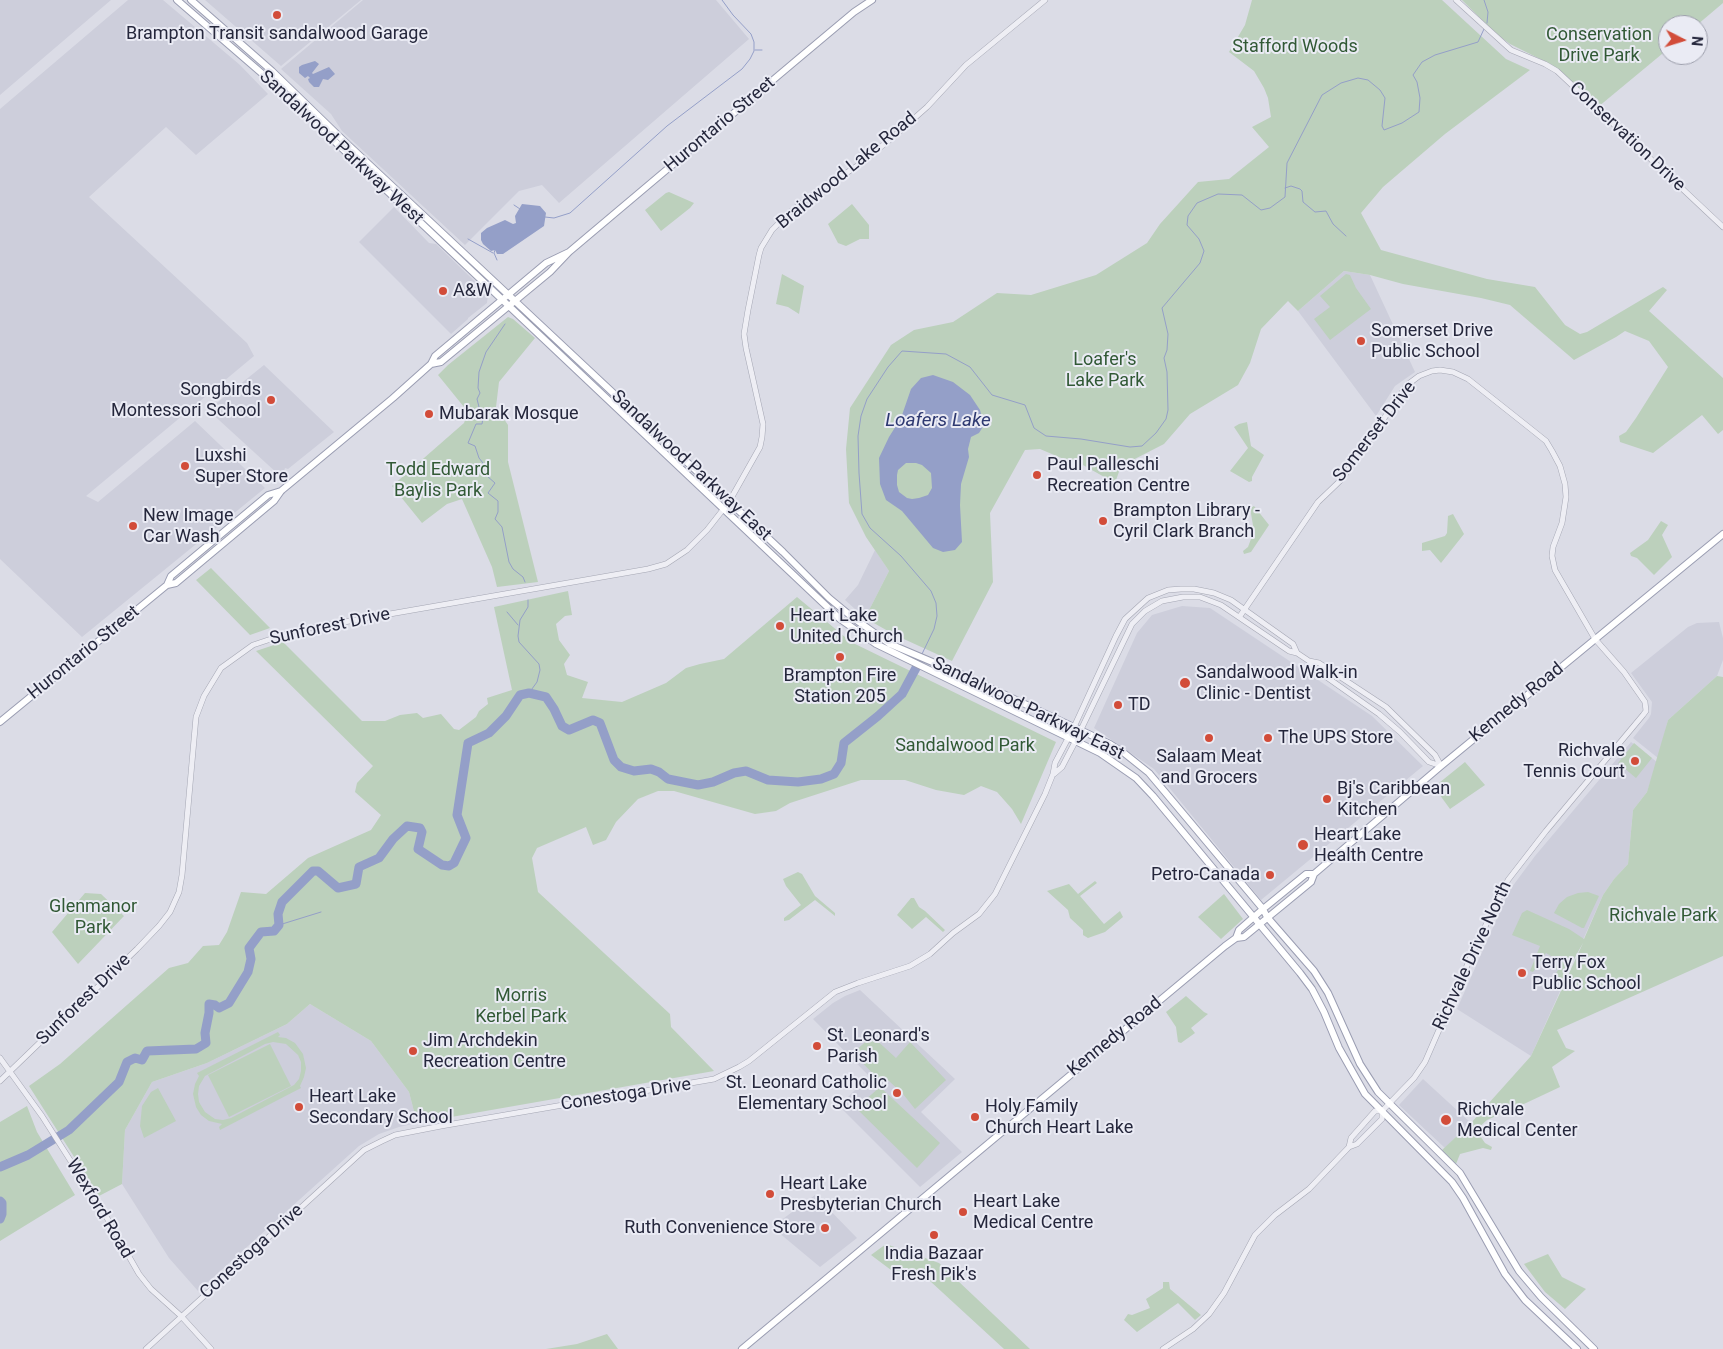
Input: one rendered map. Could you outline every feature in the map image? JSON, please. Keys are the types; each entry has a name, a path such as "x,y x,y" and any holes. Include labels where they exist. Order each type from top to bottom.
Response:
{"main road":[{"name":"Sandalwood Parkway West","path":"177,0 273,83 508,306"},
{"name":"Sandalwood Parkway West","path":"191,0 272,71 325,123 516,300"},
{"name":"Hurontario Street","path":"431,364 441,362 550,272 569,252 819,41 854,12 872,0"},
{"name":"Hurontario Street","path":"0,722 167,585 171,576 268,495 281,491 393,398 431,364 435,356 546,263 569,252"},
{"name":"Sandalwood Parkway East","path":"516,300 783,552 829,598 852,617 884,640 1074,727 1124,753 1149,773 1314,971 1328,993 1360,1064 1378,1092 1460,1173 1519,1271 1541,1297 1594,1349"},
{"name":"Sandalwood Parkway East","path":"508,306 840,619 875,643 1113,760 1136,778 1300,972 1312,989 1352,1074 1365,1094 1452,1182 1467,1205 1505,1274 1526,1300 1577,1349"},
{"name":"Kennedy Road","path":"1314,874 1441,766 1723,534"},
{"path":"1202,856 1212,847"},
{"path":"1306,874 1314,874 1311,882 1259,925 1244,937 1236,938 1239,930 1263,909 1306,874"},
{"name":"Kennedy Road","path":"742,1349 1236,938"}],"street":[{"name":"Braidwood Lake Road","path":"729,502 757,454 762,437 761,416 744,334 759,255 772,230 808,198 858,166 892,138 927,107 966,65 1045,0"},
{"name":"Conservation Drive","path":"1456,0 1511,50 1557,71 1723,227"},
{"name":"Somerset Drive","path":"1240,616 1318,502 1342,479 1407,385 1419,376 1440,370 1458,374 1468,379 1546,441 1552,451 1560,466 1566,497 1562,523 1553,547 1553,563 1558,577 1596,639"},
{"name":"Sunforest Drive","path":"0,1081 148,938 174,904 179,892 182,875 196,717 204,696 221,668 232,659 253,645 298,630 553,587 666,564 687,550 708,530 729,502"},
{"name":"Conestoga Drive","path":"146,1349 364,1150 395,1135 714,1079 740,1067 835,992 910,966 921,960 979,914 988,904 1010,867 1053,774 1055,763 1125,619 1148,598 1168,590 1194,589 1222,596 1293,644 1297,653"},
{"name":"Conestoga Drive","path":"1053,774 1062,768 1076,742 1132,624 1145,611 1162,601 1183,597 1200,597 1221,605 1240,616 1288,651 1297,653 1315,669 1379,714 1430,762 1441,766"},
{"name":"Richvale Drive North","path":"1382,1111 1415,1077 1425,1062 1476,945 1508,880 1646,711 1642,696 1596,639"},
{"name":"Conestoga Drive","path":"1309,662 1319,663 1386,706 1436,756 1441,766"},
{"path":"1098,675 1105,678"},
{"name":"Wexford Road","path":"0,1058 42,1116 139,1274 151,1289 181,1316 211,1349"},
{"path":"1162,1349 1193,1329 1209,1314 1224,1293 1255,1235 1275,1214 1309,1189 1349,1147 1357,1144 1382,1119 1382,1111 1376,1111 1351,1138 1349,1147"}],"shaded area":[{"path":"0,0 111,0 0,95"},
{"path":"128,0 163,0 240,65 268,94 196,155 166,127 89,197 247,343 254,356 86,496 98,502 195,421 265,488 82,637 0,559 0,109"},
{"name":"Brampton Transit sandalwood Garage","path":"205,0 361,0 281,66"},
{"path":"363,0 716,0 749,39 559,203 542,185 519,191 465,245 342,131 331,114 281,69"},
{"path":"394,207 429,243 436,244 488,294 487,303 451,334 359,242"},
{"name":"Somerset Drive Public School","path":"1344,271 1370,275 1415,372 1395,386 1376,416 1298,311"},
{"path":"264,365 334,432 288,469 285,468 284,471 278,474 208,410"},
{"path":"875,550 889,571 865,618 845,600 858,585"},
{"path":"1182,606 1210,608 1372,716 1423,766 1261,900 1154,769 1094,728 1137,633 1152,615"},
{"path":"1719,622 1723,638 1723,660 1717,676 1668,720 1658,758 1633,738 1649,718 1652,702 1631,673 1688,627 1697,623"},
{"path":"1631,742 1657,762 1647,792 1633,810 1628,864 1603,895 1531,1056 1457,1009 1509,891 1535,856"},
{"name":"St. Leonard Catholic Elementary School","path":"860,990 955,1079 921,1112 962,1152 920,1187 839,1106 869,1076 813,1019 833,1003"},
{"name":"Heart Lake Secondary School","path":"310,1004 371,1041 409,1092 417,1123 379,1134 359,1146 198,1291 169,1258 122,1184 125,1130 152,1082 207,1063 287,1024"},
{"path":"1423,1079 1471,1123 1445,1148 1399,1105"},
{"path":"815,1195 857,1238 820,1267 772,1227"}],"green space":[{"name":"Loafer's Lake Park","path":"1252,0 1442,0 1506,59 1530,70 1445,134 1383,187 1361,213 1381,250 1487,279 1535,287 1565,325 1580,334 1587,332 1663,287 1667,290 1649,311 1723,378 1723,430 1718,434 1702,415 1653,453 1620,442 1619,436 1626,432 1636,418 1668,367 1649,341 1625,331 1574,360 1510,305 1344,271 1298,311 1288,301 1261,329 1250,363 1238,385 1190,414 1164,444 1121,466 1115,483 1074,460 1066,460 1040,449 1025,450 990,513 993,582 952,661 895,635 865,618 889,571 866,537 849,503 846,449 850,408 891,345 914,330 953,322 997,293 1031,295 1096,275 1147,243 1160,224 1198,182 1229,179 1269,147 1252,127 1271,117 1268,98 1264,88 1254,71 1229,52 1245,25"},
{"name":"Conservation Drive Park","path":"1462,0 1723,0 1723,3 1708,16 1658,15 1658,57 1598,107 1552,65 1510,44 1495,33"},
{"path":"669,192 694,203 661,231 645,210"},
{"path":"852,204 869,225 869,239 860,239 846,246 838,243 828,224"},
{"path":"782,274 804,286 799,314 788,307 776,304"},
{"path":"1346,274 1350,275 1356,288 1371,309 1330,340 1314,319 1330,307 1320,296"},
{"name":"Todd Edward Baylis Park","path":"508,317 535,338 499,382 496,407 508,425 508,462 538,582 497,587 492,567 462,499 447,504 422,523 392,486 464,423 468,412 438,375"},
{"path":"1247,422 1251,446 1264,455 1252,477 1252,481 1249,482 1230,471 1248,448 1234,427"},
{"path":"1254,506 1269,525 1251,552 1244,554 1243,551 1248,547 1254,531 1250,508"},
{"path":"1453,514 1464,534 1441,563 1430,550 1422,551 1422,543 1445,536 1447,533 1448,516"},
{"path":"1661,521 1668,525 1662,535 1672,557 1654,575 1637,558 1631,556 1630,553 1648,540"},
{"path":"211,568 270,628 250,635 196,580"},
{"path":"568,591 572,615 565,616 556,624 559,640 570,655 564,664 567,675 588,682 582,698 622,702 666,683 686,668 724,659 797,597 851,642 1056,742 1021,824 1012,809 997,792 981,786 964,795 936,790 905,780 861,780 790,803 776,811 755,814 674,791 658,791 638,799 616,822 606,840 593,845 586,827 537,848 532,858 538,892 670,1014 671,1027 714,1071 417,1123 409,1092 371,1041 310,1004 287,1024 207,1063 152,1082 125,1130 122,1184 99,1196 29,1086 60,1064 169,968 188,963 203,946 219,945 227,932 241,892 266,894 308,858 371,830 381,815 355,792 357,783 373,766 256,651 283,642 362,721 385,721 400,715 417,713 423,718 441,714 454,729 459,730 476,717 479,711 488,704 487,698 512,690 494,607"},
{"name":"Richvale Park","path":"1717,676 1723,677 1723,956 1557,1030 1566,1048 1575,1051 1552,1067 1560,1087 1487,1120 1476,1130 1485,1143 1492,1147 1491,1150 1483,1148 1460,1154 1456,1164 1442,1150 1471,1123 1531,1056 1583,943 1562,980 1554,977 1558,970 1555,968 1559,961 1546,953 1533,972 1530,971 1540,946 1512,935 1522,913 1527,910 1569,929 1584,939 1603,895 1628,864 1633,810 1647,792 1668,720"},
{"name":"Richvale Tennis Court","path":"1634,743 1652,758 1636,778 1618,763"},
{"path":"1465,762 1485,785 1450,809 1434,787"},
{"path":"798,872 802,874 815,896 835,913 835,916 815,900 789,920 784,921 784,918 801,905 786,886 783,879"},
{"path":"1095,881 1097,883 1080,896 1104,924 1120,911 1123,917 1105,932 1088,938 1083,935 1083,930 1070,918 1068,910 1047,891 1069,884 1078,894"},
{"path":"1588,892 1599,896 1584,928 1554,913 1559,904 1567,897"},
{"name":"Glenmanor Park","path":"85,893 101,894 124,916 78,964 52,932"},
{"path":"1224,894 1243,919 1221,939 1198,917"},
{"path":"911,898 914,898 919,907 945,930 943,932 926,917 912,929 897,915"},
{"path":"1186,996 1208,1014 1191,1028 1195,1033 1181,1043 1178,1042 1176,1027 1166,1012"},
{"path":"278,1032 280,1035 278,1037 286,1038 295,1043 303,1054 306,1068 301,1088 220,1130 219,1127 222,1124 209,1121 201,1115 196,1107 193,1094 199,1076 197,1073","holes":["273,1042 286,1044 298,1055 301,1062 299,1079 294,1085 231,1118 215,1119 205,1112 199,1102 198,1094 199,1086 205,1076 265,1044"]},
{"path":"872,1036 896,1058 910,1042 946,1080 915,1109 889,1081 880,1081 853,1053"},
{"path":"270,1044 291,1086 229,1117 208,1075"},
{"path":"880,1087 940,1143 917,1168 856,1108"},
{"path":"158,1088 176,1121 144,1138 140,1126 142,1106 151,1092"},
{"path":"27,1106 37,1132 75,1195 0,1241 0,1122"},
{"path":"886,1244 939,1263 1030,1349 1004,1349 930,1281 895,1273 871,1255"},
{"path":"1548,1254 1562,1277 1586,1289 1565,1309 1545,1292 1524,1264"},
{"path":"1163,1282 1169,1282 1170,1289 1201,1315 1195,1320 1178,1303 1137,1332 1124,1320 1128,1314 1132,1315 1150,1308 1146,1299 1163,1288"},
{"path":"607,1334 618,1349 546,1349 577,1344"}],"water":[{"path":"315,61 319,64 313,74 329,67 335,74 328,80 323,79 319,87 314,87 309,82 308,79 310,78 308,76 305,78 299,73 299,67"},
{"path":"522,204 540,206 546,213 544,226 503,254 497,254 495,250 491,251 483,244 481,233 487,228 505,220 513,224 516,223 515,216"},
{"name":"Loafers Lake","path":"933,375 953,382 970,395 980,410 984,425 979,433 971,437 968,449 969,457 961,484 962,542 955,550 943,552 933,548 902,511 886,500 880,484 879,458 901,418 911,389 921,378","holes":["906,463 922,465 931,473 932,488 928,495 912,499 899,492 897,475 898,470"]}],"waterway":[{"path":"545,217 554,218 570,213 667,126 742,69 754,51 754,42 751,34 722,0"},
{"path":"1484,0 1488,12 1487,23"},
{"path":"922,654 934,629 937,616 936,603 931,591 901,556 870,528 862,514 859,473 858,436 861,416 867,399 888,367 902,351 946,354 970,367 992,395 1025,405 1034,428 1046,436 1081,439 1130,447 1142,446 1156,433 1166,419 1168,410 1167,372 1164,358 1167,350 1168,334 1162,308 1200,263 1204,251 1199,239 1187,225 1188,216 1197,203 1218,194 1242,195 1261,210 1270,208 1285,197 1287,163 1322,95 1341,83 1358,78 1368,80 1380,90 1385,98 1382,126 1384,130 1402,123 1419,112 1420,98 1417,82 1413,75 1422,62 1435,55 1478,42 1484,29"},
{"path":"755,50 762,50"},
{"path":"1285,188 1291,186 1300,189 1303,202 1315,212 1326,211 1333,224 1346,236"},
{"path":"514,205 520,209"},
{"path":"468,239 493,253"},
{"path":"495,250 494,253 497,260"},
{"path":"505,324 486,352 479,372 478,388 480,393 477,399 479,407 477,411 483,418 482,424 476,424 468,443 475,446 483,463 478,472 487,476 495,483 488,493 498,501 498,512 495,519 502,527 509,562 513,569 523,577 525,582"},
{"path":"528,600 528,607 520,620 519,642 539,664 540,670 537,682 529,693"},
{"path":"507,612 518,625"},
{"path":"0,1167 28,1155 69,1130 119,1082 127,1062 135,1058 142,1060 147,1051 196,1049 206,1043 205,1033 209,1004 219,1008 229,1003 248,972 251,959 249,948 261,932 274,931 279,925 278,914 282,902 313,871 318,871 338,888 356,884 359,867 379,858 393,839 407,826 420,828 422,832 418,849 442,865 449,866 454,863 466,838 457,815 468,743 489,733 506,716 520,695 529,693 546,697 562,726 569,730 593,720 600,723 614,760 621,767 634,771 651,769 668,779 698,785 746,771 768,780 798,782 821,779 834,774 841,763 844,743 902,694 916,668"},
{"path":"279,925 321,912"},
{"path":"0,1201 2,1203 0,1219"}],"place":[{"name":"Brampton Transit sandalwood Garage","path":"277,15"},
{"name":"A&W","path":"443,291"},
{"name":"Somerset Drive Public School","path":"1361,341"},
{"name":"Songbirds Montessori School","path":"271,400"},
{"name":"Mubarak Mosque","path":"429,414"},
{"name":"Luxshi Super Store","path":"185,466"},
{"name":"Paul Palleschi Recreation Centre","path":"1037,475"},
{"name":"Brampton Library - Cyril Clark Branch","path":"1103,521"},
{"name":"New Image Car Wash","path":"133,526"},
{"name":"Heart Lake United Church","path":"780,626"},
{"name":"Brampton Fire Station 205","path":"840,657"},
{"name":"Sandalwood Walk-in Clinic - Dentist","path":"1185,683"},
{"name":"TD","path":"1118,705"},
{"name":"Salaam Meat and Grocers","path":"1209,738"},
{"name":"The UPS Store","path":"1268,738"},
{"name":"Richvale Tennis Court","path":"1635,761"},
{"name":"Bj's Caribbean Kitchen","path":"1327,799"},
{"name":"Heart Lake Health Centre","path":"1303,845"},
{"name":"Petro-Canada","path":"1270,875"},
{"name":"Terry Fox Public School","path":"1522,973"},
{"name":"St. Leonard's Parish","path":"817,1046"},
{"name":"Jim Archdekin Recreation Centre","path":"413,1051"},
{"name":"St. Leonard Catholic Elementary School","path":"897,1093"},
{"name":"Heart Lake Secondary School","path":"299,1107"},
{"name":"Holy Family Church Heart Lake","path":"975,1117"},
{"name":"Richvale Medical Center","path":"1446,1120"},
{"name":"Heart Lake Presbyterian Church","path":"770,1194"},
{"name":"Heart Lake Medical Centre","path":"963,1212"},
{"name":"Ruth Convenience Store","path":"825,1228"},
{"name":"India Bazaar Fresh Pik's","path":"934,1235"}],"park label":[{"name":"Stafford Woods","path":"1295,47"},
{"name":"Sandalwood Park","path":"965,746"},
{"name":"Morris Kerbel Park","path":"521,1006"}]}
